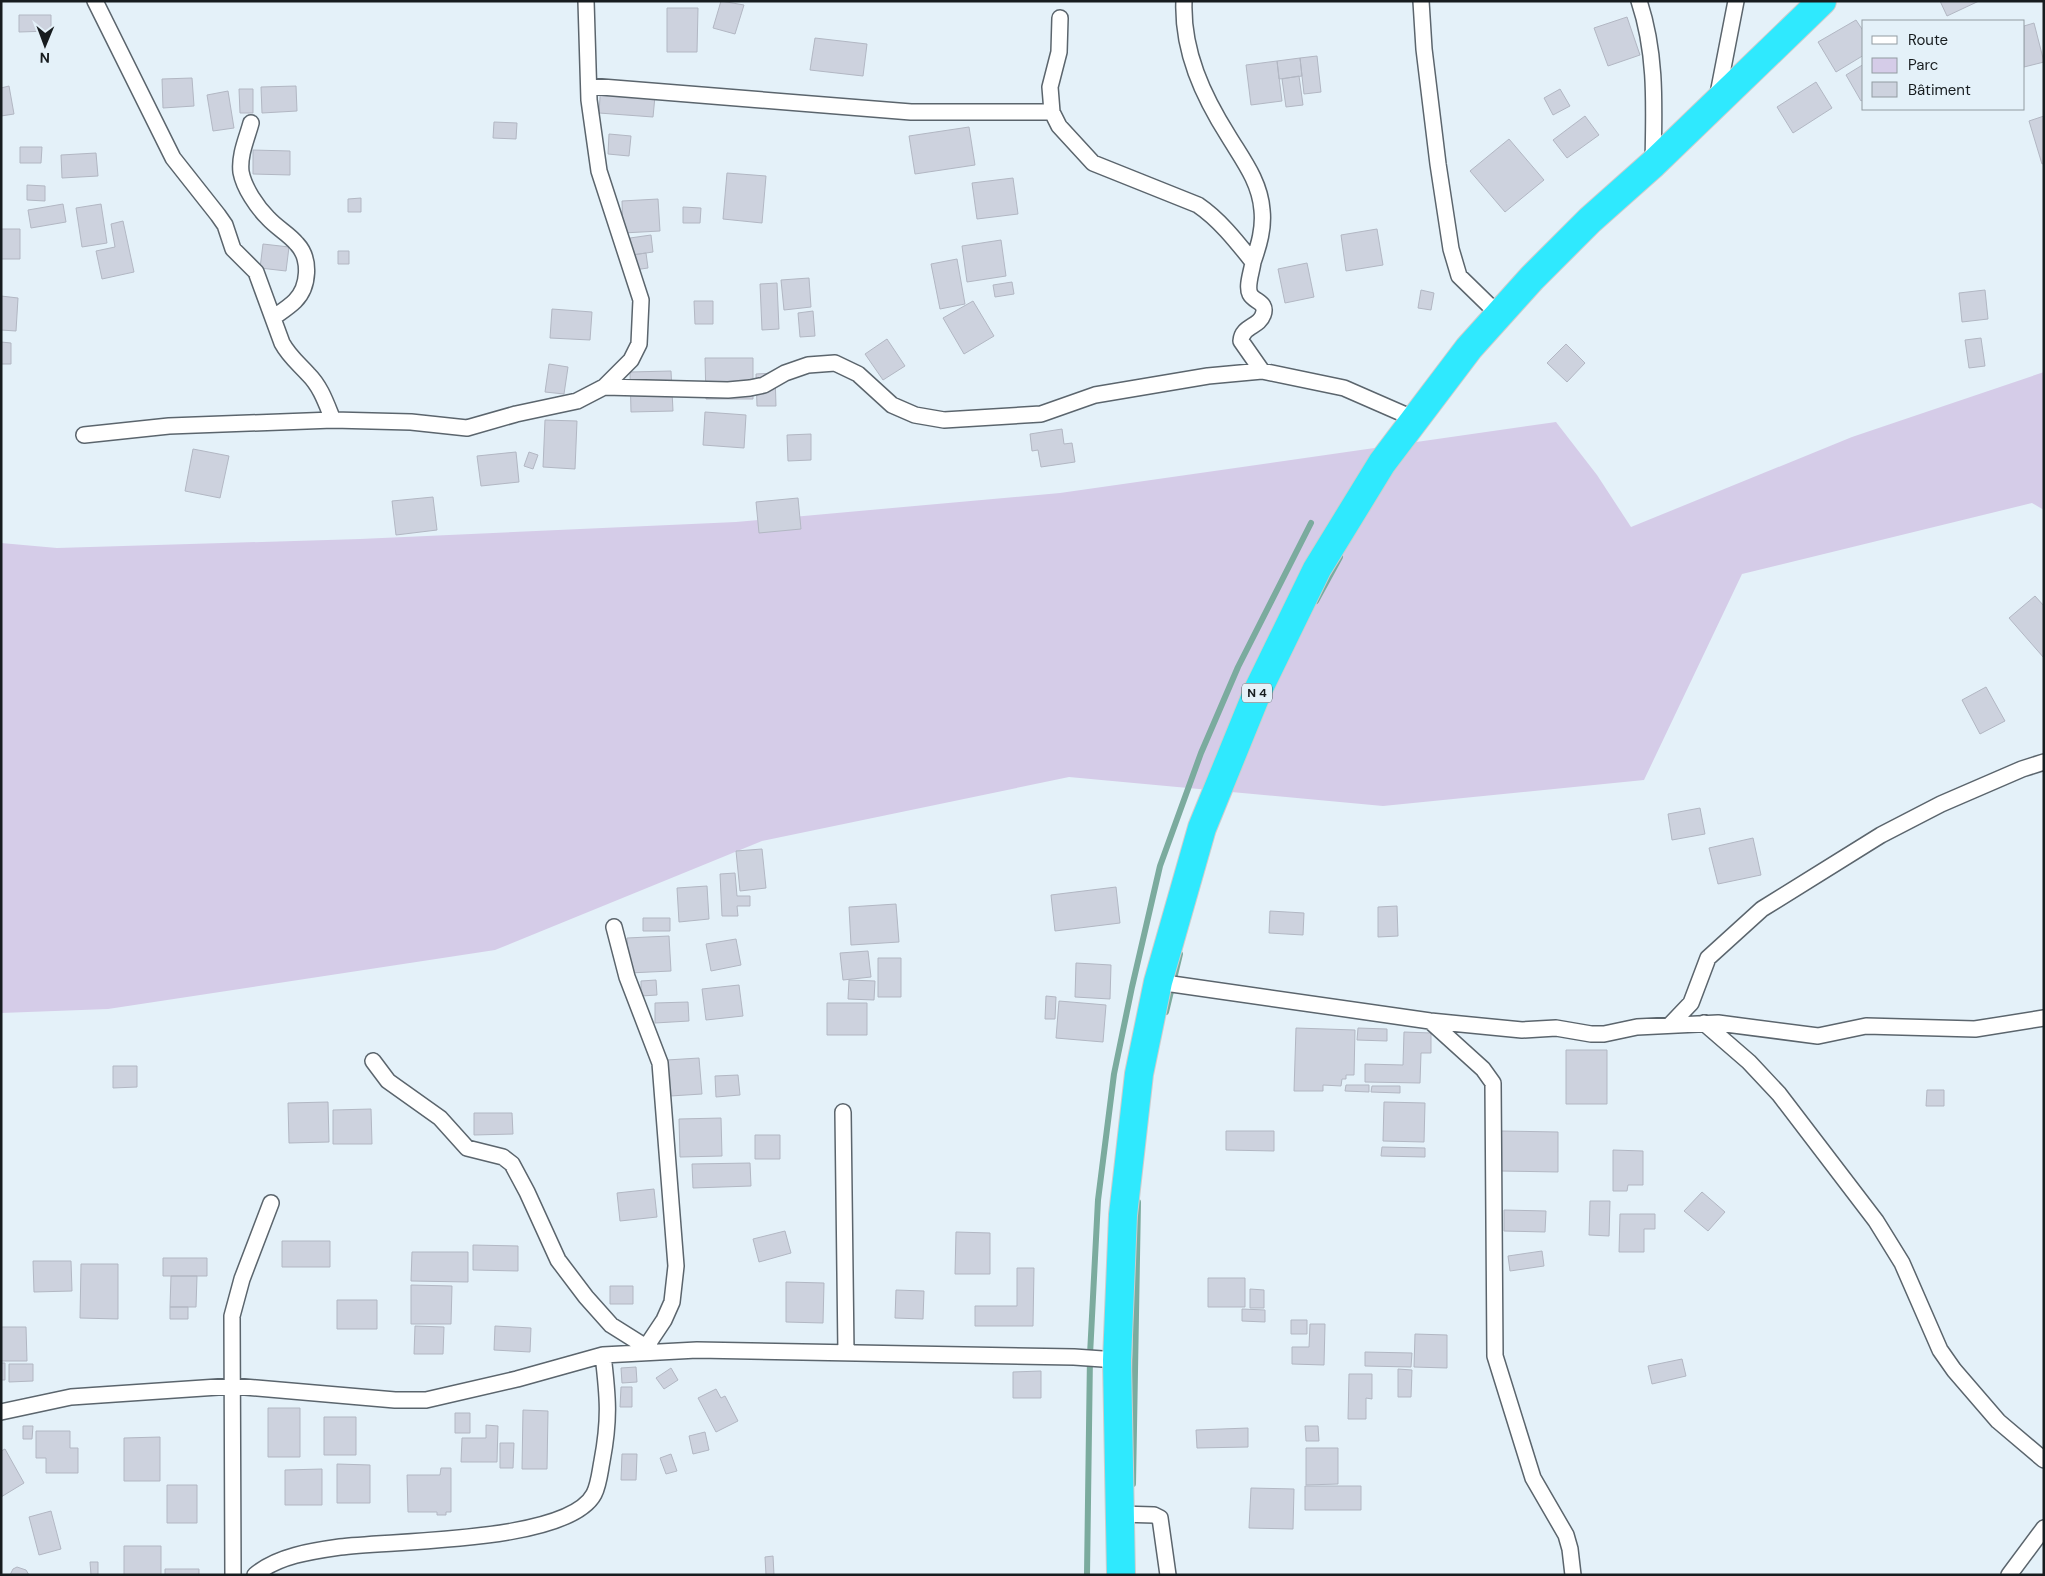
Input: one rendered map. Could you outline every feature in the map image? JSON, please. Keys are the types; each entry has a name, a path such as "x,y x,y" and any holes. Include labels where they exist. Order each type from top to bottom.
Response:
{"highway":[{"name":"N 4","path":"1121,1575 1117,1360 1123,1216 1133,1119 1148,1028 1158,982 1202,828 1259,688 1317,569 1382,463 1498,314 1590,220 1653,164 1717,100 1822,1"}],"street":[{"path":"95,1 174,158 225,225 233,249 256,272 274,317 282,344 288,354 309,374 322,392 332,420"},
{"path":"84,435 170,426 332,420 411,422 468,428 485,425 516,414 577,400 604,388 631,360 639,344 641,300 599,171 589,86 586,1"},
{"path":"1184,1 1185,36 1193,67 1218,120 1251,174 1260,198 1263,223 1248,288 1250,294 1262,304 1264,312 1262,318 1244,331 1241,341 1262,371"},
{"path":"1421,1 1424,49 1438,164 1451,248 1459,276 1498,314"},
{"path":"1639,1 1651,46 1654,90 1653,164"},
{"path":"1717,100 1736,1"},
{"path":"1060,18 1059,52 1050,87 1052,112 1059,126 1093,163 1105,170 1198,205 1213,217 1254,262"},
{"path":"589,86 911,112 1052,112"},
{"path":"251,123 241,156 241,172 256,202 268,219 301,248 306,265 306,282 302,291 296,300 274,317"},
{"path":"604,388 728,390 750,388 764,385 785,373 808,365 836,363 858,374 892,405 915,415 944,420 1049,413 1095,395 1199,377 1262,371 1344,388 1415,419"},
{"path":"1670,1025 1691,1003 1708,958 1762,909 1881,835 1941,804 2044,762"},
{"path":"614,927 627,978 660,1063 676,1256 672,1302 664,1320 644,1350"},
{"path":"1158,982 1430,1021 1522,1030 1556,1028 1591,1034 1604,1034 1636,1027 1718,1023 1812,1036 1866,1026 1975,1029 2044,1018"},
{"path":"1430,1021 1483,1069 1493,1083 1495,1356 1533,1478 1566,1534 1573,1575"},
{"path":"1704,1023 1748,1062 1778,1094 1876,1221 1902,1263 1940,1350 1954,1370 1998,1421 2044,1460"},
{"path":"373,1061 388,1081 440,1118 467,1148 503,1157 512,1164 558,1260 611,1324 644,1350"},
{"path":"842,1112 846,1353"},
{"path":"233,1575 232,1316 242,1279 270,1203"},
{"path":"1,1412 71,1397 233,1386 395,1400 426,1400 508,1382 603,1355 644,1350 1074,1357 1117,1360"},
{"path":"255,1575 261,1570 298,1555 324,1550 372,1543 460,1539 530,1527 561,1519 593,1495 599,1479 609,1410 603,1355"},
{"path":"1120,1514 1154,1515 1160,1518 1168,1575"},
{"path":"2009,1575 2044,1528"}],"green space":[{"path":"2044,372 2044,510 2032,503 1742,574 1644,780 1383,806 1069,777 762,841 495,950 108,1009 1,1013 1,543 57,548 360,539 736,522 1060,493 1556,422 1597,475 1631,527 1852,437"}],"building":[{"path":"721,1 744,5 735,34 713,28"},
{"path":"1940,1 1979,1 1947,16"},
{"path":"667,8 698,8 697,52 667,52"},
{"path":"19,15 51,15 51,31 19,32"},
{"path":"1627,17 1640,55 1608,66 1594,28"},
{"path":"1856,20 1862,29 1862,56 1836,72 1818,42"},
{"path":"2034,23 2044,62 2025,67 2025,26"},
{"path":"815,38 867,44 863,76 810,70"},
{"path":"1317,56 1321,92 1304,94 1300,58"},
{"path":"1300,58 1302,76 1279,79 1277,61"},
{"path":"1277,61 1282,101 1251,105 1246,65"},
{"path":"1862,65 1861,101 1846,75"},
{"path":"1299,76 1303,105 1286,107 1282,79"},
{"path":"192,78 194,106 163,108 162,79"},
{"path":"601,82 656,86 653,117 599,113"},
{"path":"1816,82 1832,108 1793,133 1777,107"},
{"path":"9,86 14,114 1,116 1,88"},
{"path":"296,86 297,111 262,113 261,87"},
{"path":"239,89 253,89 253,113 240,113"},
{"path":"1560,89 1570,106 1553,115 1544,98"},
{"path":"228,91 234,128 213,131 207,95"},
{"path":"1585,116 1599,135 1567,158 1553,140"},
{"path":"2044,116 2044,163 2042,164 2029,121"},
{"path":"494,122 517,123 516,139 493,138"},
{"path":"969,127 975,165 915,174 909,136"},
{"path":"609,134 631,136 629,156 608,154"},
{"path":"1509,139 1544,180 1505,212 1470,171"},
{"path":"20,147 42,147 41,163 20,163"},
{"path":"253,150 290,151 290,175 253,174"},
{"path":"96,153 98,176 62,178 61,155"},
{"path":"727,173 766,176 762,223 723,219"},
{"path":"1013,178 1018,214 977,219 972,183"},
{"path":"27,185 45,186 45,201 27,200"},
{"path":"361,198 361,212 348,212 348,199"},
{"path":"658,199 660,231 623,233 622,201"},
{"path":"63,204 66,222 31,228 28,210"},
{"path":"101,204 107,243 82,247 76,208"},
{"path":"683,207 701,208 700,223 683,223"},
{"path":"123,221 134,272 102,279 96,251 115,247 111,224"},
{"path":"1,229 20,229 20,259 1,259"},
{"path":"1377,229 1383,265 1346,271 1341,235"},
{"path":"651,235 653,252 632,255 630,238"},
{"path":"1001,240 1006,276 967,282 962,246"},
{"path":"263,244 289,247 286,271 260,268"},
{"path":"338,251 349,251 349,264 338,264"},
{"path":"646,253 648,268 634,270 632,255"},
{"path":"957,259 965,304 940,309 931,264"},
{"path":"1307,263 1314,297 1285,303 1278,269"},
{"path":"809,278 811,307 784,310 781,280"},
{"path":"1012,282 1014,294 995,297 993,285"},
{"path":"777,283 779,329 762,330 760,284"},
{"path":"1421,290 1434,293 1431,310 1418,308"},
{"path":"1985,290 1988,319 1962,322 1959,293"},
{"path":"1,296 18,298 16,331 1,330"},
{"path":"694,301 713,301 713,324 695,324"},
{"path":"973,301 994,336 964,354 943,318"},
{"path":"552,309 592,312 590,340 550,338"},
{"path":"813,311 815,336 800,337 798,313"},
{"path":"1981,338 1985,366 1969,368 1965,340"},
{"path":"887,339 905,366 883,380 865,354"},
{"path":"1,342 11,343 11,364 1,364"},
{"path":"1566,344 1585,363 1567,382 1547,363"},
{"path":"705,358 753,358 753,399 706,399"},
{"path":"549,364 568,367 564,394 545,392"},
{"path":"671,371 673,411 631,412 630,372"},
{"path":"775,373 776,406 757,406 756,374"},
{"path":"705,412 746,415 744,448 703,445"},
{"path":"545,420 577,421 575,469 543,467"},
{"path":"1062,429 1064,444 1072,443 1075,462 1041,467 1038,450 1032,451 1030,434"},
{"path":"811,434 811,460 788,461 787,435"},
{"path":"193,449 229,456 220,498 185,491"},
{"path":"516,452 519,482 481,486 477,456"},
{"path":"529,452 538,455 533,469 524,466"},
{"path":"433,497 437,530 396,535 392,501"},
{"path":"798,498 801,529 759,533 756,502"},
{"path":"2035,596 2044,606 2044,658 2009,618"},
{"path":"1986,687 2005,721 1980,734 1962,700"},
{"path":"1700,808 1705,834 1672,840 1668,814"},
{"path":"1753,838 1761,875 1718,884 1709,848"},
{"path":"762,849 766,888 740,891 736,851"},
{"path":"735,873 737,896 750,896 750,906 737,906 738,916 722,916 720,874"},
{"path":"707,886 709,919 679,922 677,888"},
{"path":"1116,887 1120,923 1055,931 1051,895"},
{"path":"896,904 899,942 851,945 849,907"},
{"path":"1397,906 1398,936 1378,937 1378,907"},
{"path":"1270,911 1304,913 1303,935 1269,933"},
{"path":"643,918 670,918 670,931 643,931"},
{"path":"669,936 671,971 629,973 627,938"},
{"path":"736,939 741,965 711,971 706,944"},
{"path":"868,951 871,977 843,980 840,953"},
{"path":"878,958 901,958 901,997 878,997"},
{"path":"1076,963 1111,965 1110,999 1075,997"},
{"path":"656,980 657,995 641,996 641,981"},
{"path":"849,980 875,981 874,1000 848,999"},
{"path":"739,985 743,1016 706,1020 702,989"},
{"path":"1046,996 1056,997 1055,1019 1045,1019"},
{"path":"1059,1001 1106,1005 1103,1042 1056,1038"},
{"path":"688,1002 689,1021 655,1023 655,1003"},
{"path":"827,1003 867,1003 867,1035 827,1035"},
{"path":"1296,1028 1355,1030 1354,1075 1346,1075 1346,1079 1342,1079 1341,1086 1323,1085 1323,1091 1294,1091"},
{"path":"1358,1028 1387,1029 1387,1041 1357,1040"},
{"path":"1404,1032 1431,1033 1431,1053 1421,1053 1420,1083 1365,1082 1365,1064 1403,1065"},
{"path":"1566,1050 1607,1050 1607,1104 1566,1104"},
{"path":"699,1058 702,1094 670,1096 667,1060"},
{"path":"113,1066 137,1066 137,1087 113,1088"},
{"path":"738,1075 740,1095 716,1097 715,1076"},
{"path":"1346,1085 1369,1085 1369,1092 1345,1091"},
{"path":"1372,1086 1400,1086 1400,1093 1371,1092"},
{"path":"1927,1090 1944,1090 1944,1106 1926,1106"},
{"path":"328,1102 329,1142 289,1143 288,1103"},
{"path":"1384,1102 1425,1103 1424,1142 1383,1141"},
{"path":"371,1109 372,1144 333,1144 333,1110"},
{"path":"474,1113 512,1113 513,1134 474,1135"},
{"path":"721,1118 722,1156 680,1157 679,1119"},
{"path":"1226,1131 1274,1131 1274,1151 1226,1150"},
{"path":"1501,1131 1558,1132 1558,1172 1501,1171"},
{"path":"755,1135 780,1135 780,1159 755,1159"},
{"path":"1382,1147 1425,1148 1425,1157 1381,1156"},
{"path":"1613,1150 1643,1151 1643,1185 1628,1185 1627,1191 1613,1191"},
{"path":"750,1163 751,1186 693,1188 692,1164"},
{"path":"654,1189 657,1217 620,1221 617,1193"},
{"path":"1702,1192 1725,1212 1708,1231 1684,1211"},
{"path":"1590,1201 1610,1201 1609,1236 1589,1235"},
{"path":"1504,1210 1546,1211 1545,1232 1504,1231"},
{"path":"1620,1214 1655,1214 1655,1229 1644,1229 1644,1252 1619,1252"},
{"path":"785,1231 791,1253 759,1262 753,1239"},
{"path":"956,1232 990,1233 990,1274 955,1274"},
{"path":"282,1241 330,1241 330,1267 282,1267"},
{"path":"473,1245 518,1246 518,1271 473,1270"},
{"path":"1542,1251 1544,1266 1510,1271 1508,1256"},
{"path":"412,1252 468,1252 468,1282 411,1281"},
{"path":"163,1258 207,1258 207,1276 163,1276"},
{"path":"33,1261 71,1261 72,1291 34,1292"},
{"path":"81,1264 118,1264 118,1319 80,1318"},
{"path":"1017,1268 1034,1268 1033,1326 975,1326 975,1306 1017,1306"},
{"path":"171,1276 197,1276 196,1307 170,1307"},
{"path":"1208,1278 1245,1278 1245,1307 1208,1307"},
{"path":"786,1282 824,1283 823,1323 786,1322"},
{"path":"411,1285 452,1286 451,1324 411,1324"},
{"path":"610,1286 633,1286 633,1304 610,1304"},
{"path":"1250,1289 1264,1290 1264,1308 1250,1308"},
{"path":"896,1290 924,1291 923,1319 895,1318"},
{"path":"337,1300 377,1300 377,1329 337,1329"},
{"path":"170,1307 188,1307 188,1319 170,1319"},
{"path":"1242,1309 1265,1310 1265,1322 1242,1321"},
{"path":"1291,1320 1307,1320 1307,1334 1291,1334"},
{"path":"1310,1324 1325,1324 1324,1365 1292,1364 1292,1347 1309,1347"},
{"path":"415,1326 444,1327 443,1354 414,1354"},
{"path":"495,1326 531,1328 530,1352 494,1350"},
{"path":"1,1327 26,1327 27,1361 1,1361"},
{"path":"1415,1334 1447,1335 1447,1368 1414,1367"},
{"path":"1365,1352 1412,1353 1411,1367 1365,1366"},
{"path":"1682,1359 1686,1376 1652,1384 1648,1366"},
{"path":"1,1363 5,1363 5,1380 1,1380"},
{"path":"9,1364 33,1364 33,1381 9,1382"},
{"path":"636,1367 637,1382 622,1383 621,1368"},
{"path":"671,1368 678,1380 664,1389 656,1378"},
{"path":"1398,1369 1412,1370 1411,1397 1398,1397"},
{"path":"1041,1371 1041,1398 1013,1398 1013,1372"},
{"path":"1349,1374 1372,1374 1372,1399 1366,1398 1366,1419 1348,1419"},
{"path":"621,1387 632,1387 632,1407 620,1407"},
{"path":"716,1389 721,1398 725,1396 738,1421 716,1432 698,1398"},
{"path":"268,1408 300,1408 300,1457 268,1457"},
{"path":"523,1410 548,1411 547,1469 522,1469"},
{"path":"455,1413 470,1413 470,1433 455,1433"},
{"path":"324,1417 356,1417 356,1455 324,1455"},
{"path":"486,1425 498,1426 497,1462 461,1462 462,1438 486,1438"},
{"path":"23,1426 33,1426 32,1439 23,1439"},
{"path":"1305,1426 1318,1426 1319,1441 1306,1441"},
{"path":"1248,1428 1248,1447 1197,1448 1196,1430"},
{"path":"36,1431 70,1431 70,1448 78,1448 78,1473 46,1473 46,1458 36,1458"},
{"path":"705,1432 709,1450 693,1454 689,1436"},
{"path":"160,1437 160,1481 124,1481 124,1438"},
{"path":"500,1443 514,1443 513,1468 500,1468"},
{"path":"1306,1448 1338,1448 1338,1484 1306,1485"},
{"path":"5,1449 24,1483 1,1497 1,1451"},
{"path":"622,1454 637,1454 636,1480 621,1480"},
{"path":"671,1454 677,1471 666,1474 660,1458"},
{"path":"337,1464 370,1465 370,1503 337,1503"},
{"path":"441,1468 451,1468 451,1512 446,1512 446,1515 437,1515 437,1512 408,1512 407,1475 440,1475"},
{"path":"322,1469 322,1505 285,1505 285,1470"},
{"path":"167,1485 197,1485 197,1523 167,1523"},
{"path":"1305,1486 1361,1486 1361,1510 1305,1510"},
{"path":"1251,1488 1294,1489 1293,1529 1249,1528"},
{"path":"51,1511 61,1549 39,1555 29,1517"},
{"path":"124,1546 161,1546 161,1575 124,1575"},
{"path":"773,1556 774,1575 766,1575 765,1557"},
{"path":"90,1562 98,1562 98,1575 91,1575"},
{"path":"17,1567 26,1570 29,1575 10,1575 13,1569"},
{"path":"165,1569 199,1569 199,1575 165,1575"}],"waterway":[{"path":"1087,1575 1090,1355 1098,1200 1114,1074 1132,987 1160,866 1201,753 1238,667 1311,523"},
{"path":"1316,601 1340,557"},
{"path":"1166,1012 1180,954"},
{"path":"1133,1484 1138,1202"}]}
